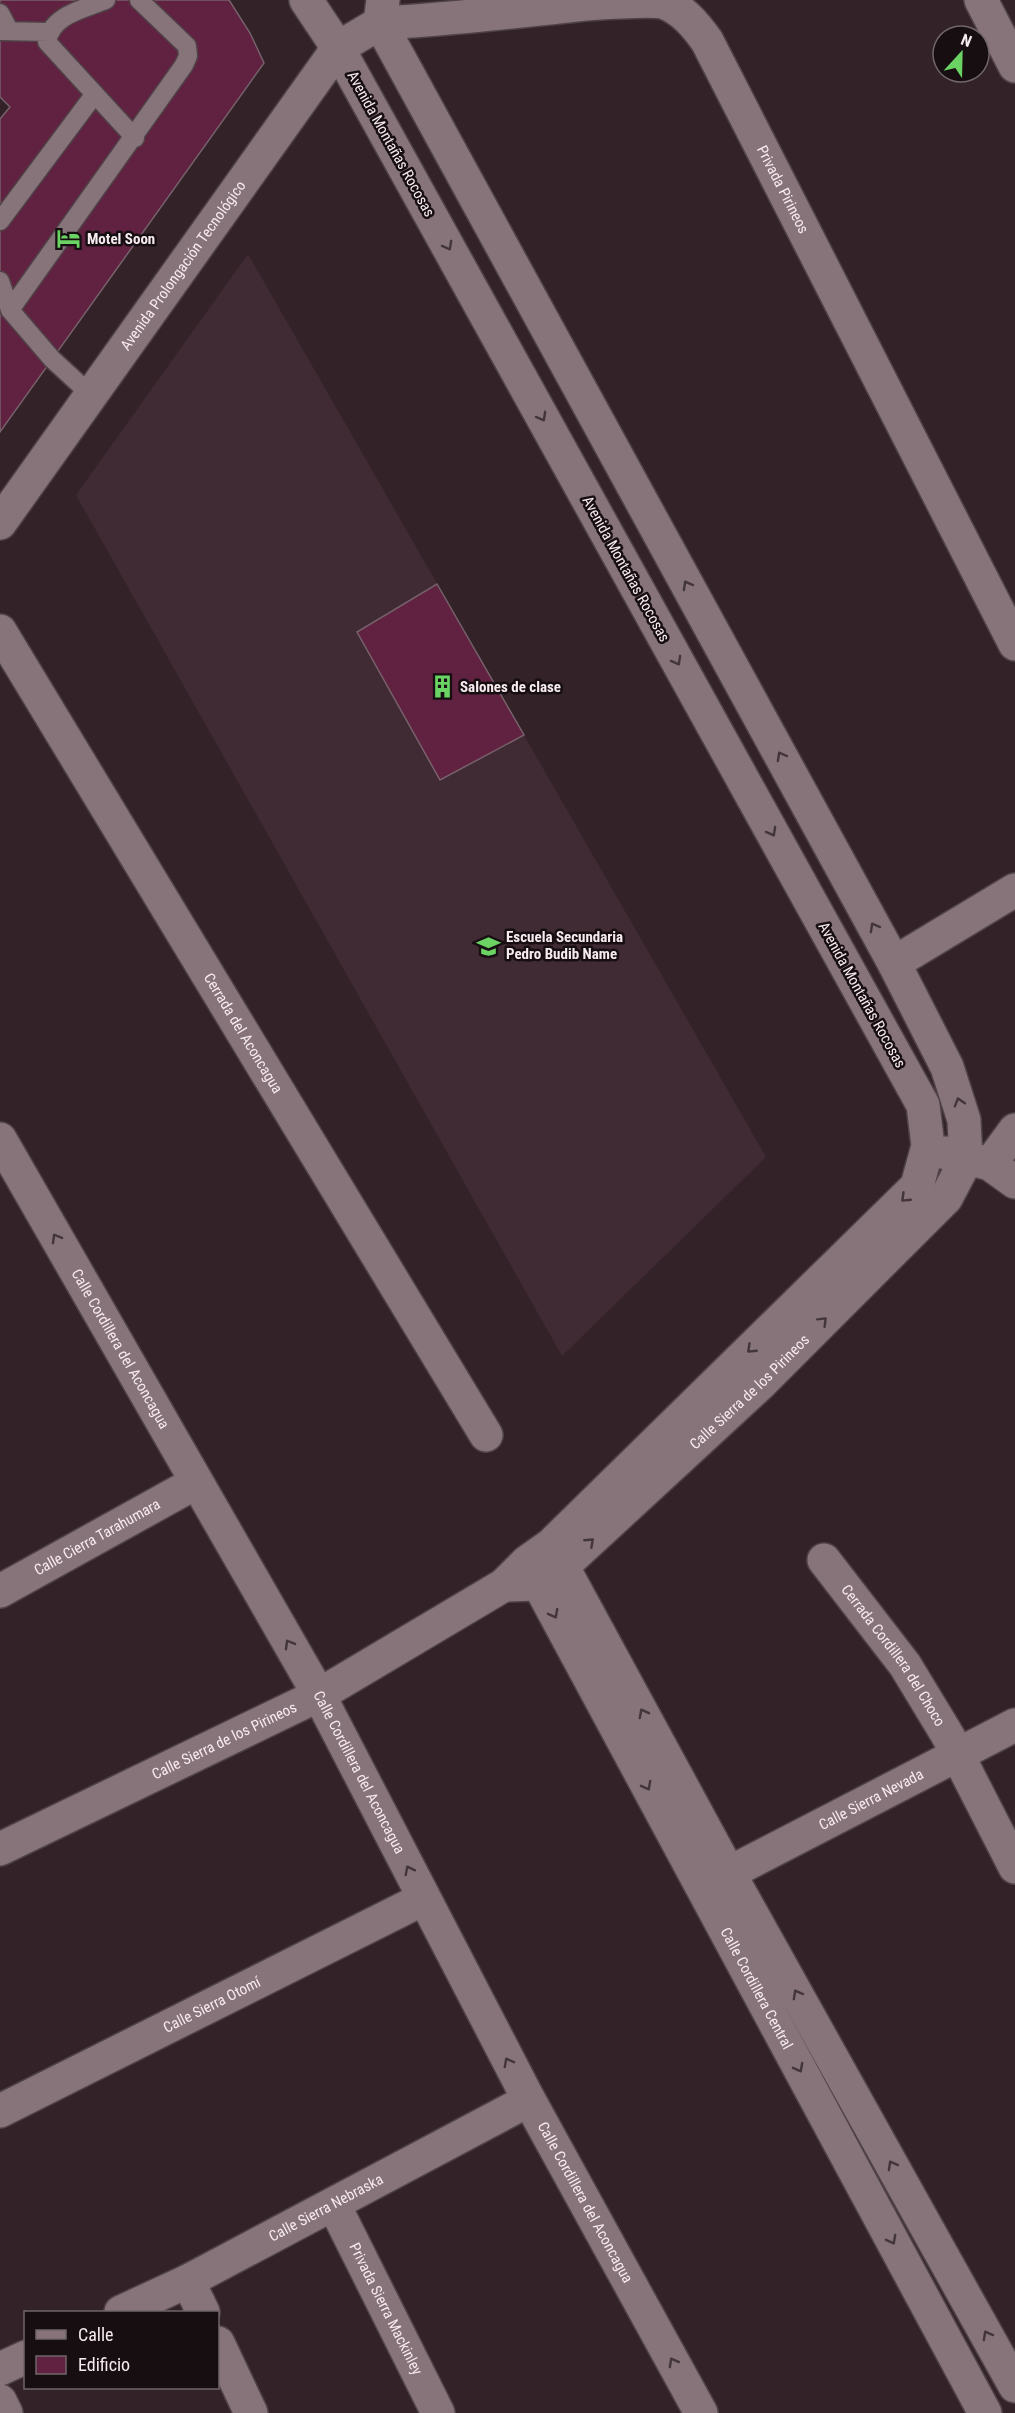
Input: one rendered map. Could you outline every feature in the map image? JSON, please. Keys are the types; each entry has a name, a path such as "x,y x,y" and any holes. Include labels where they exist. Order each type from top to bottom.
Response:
{"street":[{"name":"Avenida Montañas Rocosas","path":"306,0 338,48 923,1105 928,1146"},
{"path":"981,0 1015,66"},
{"name":"Privada Pirineos","path":"382,11 434,20 614,2 661,1 681,11 695,24 707,41 1015,644"},
{"name":"Avenida Prolongación Tecnológico","path":"3,510 90,394 338,48 382,11"},
{"path":"382,11 894,963 948,1066 964,1120 991,1169"},
{"name":"Cerrada del Aconcagua","path":"0,631 486,1435"},
{"path":"894,963 1015,890"},
{"name":"Calle Sierra de los Pirineos","path":"0,1849 319,1695 504,1585 545,1564 759,1385 946,1198 991,1169 1015,1130"},
{"name":"Calle Cordillera del Aconcagua","path":"0,1138 195,1483 319,1695 423,1899 697,2412"},
{"path":"928,1146 991,1169"},
{"name":"Calle Sierra de los Pirineos","path":"545,1564 917,1186 928,1146"},
{"name":"Calle Cierra Tarahumara","path":"0,1591 195,1483"},
{"name":"Cerrada Cordillera del Choco","path":"824,1560 905,1665 948,1736 1015,1867"},
{"name":"Calle Cordillera Central","path":"545,1564 729,1873 1015,2388"},
{"name":"Calle Cordillera Central","path":"545,1564 985,2413"},
{"name":"Calle Sierra Nevada","path":"729,1873 1015,1725"},
{"name":"Calle Sierra Otomí","path":"0,2111 423,1899"},
{"name":"Calle Sierra Nebraska","path":"125,2311 334,2205 529,2100"},
{"name":"Privada Sierra Mackinley","path":"334,2205 438,2413"},
{"path":"188,2281 202,2311"},
{"path":"219,2345 250,2413"},
{"path":"0,2369 24,2358"},
{"path":"991,2413 999,2401 1015,2388"},
{"path":"0,2401 6,2413"}],"lane":[{"path":"106,0 55,22 48,32 47,42 135,138"},
{"path":"10,310 135,138 188,56 186,46 139,0"},
{"path":"0,13 4,30 48,32"},
{"path":"0,221 94,95"},
{"path":"0,281 10,310 52,359 90,394"}],"shaded area":[{"name":"Escuela Secundaria Pedro Budib Name","path":"248,254 766,1157 562,1356 76,495"}],"building":[{"name":"Motel Soon","path":"0,0 229,0 250,33 264,63 0,432 0,119 10,107 0,97"},
{"name":"Salones de clase","path":"437,584 524,735 440,780 357,632"}],"place":[{"name":"Motel Soon","path":"69,239"},
{"name":"Salones de clase","path":"442,687"},
{"name":"Escuela Secundaria Pedro Budib Name","path":"488,946"}]}
